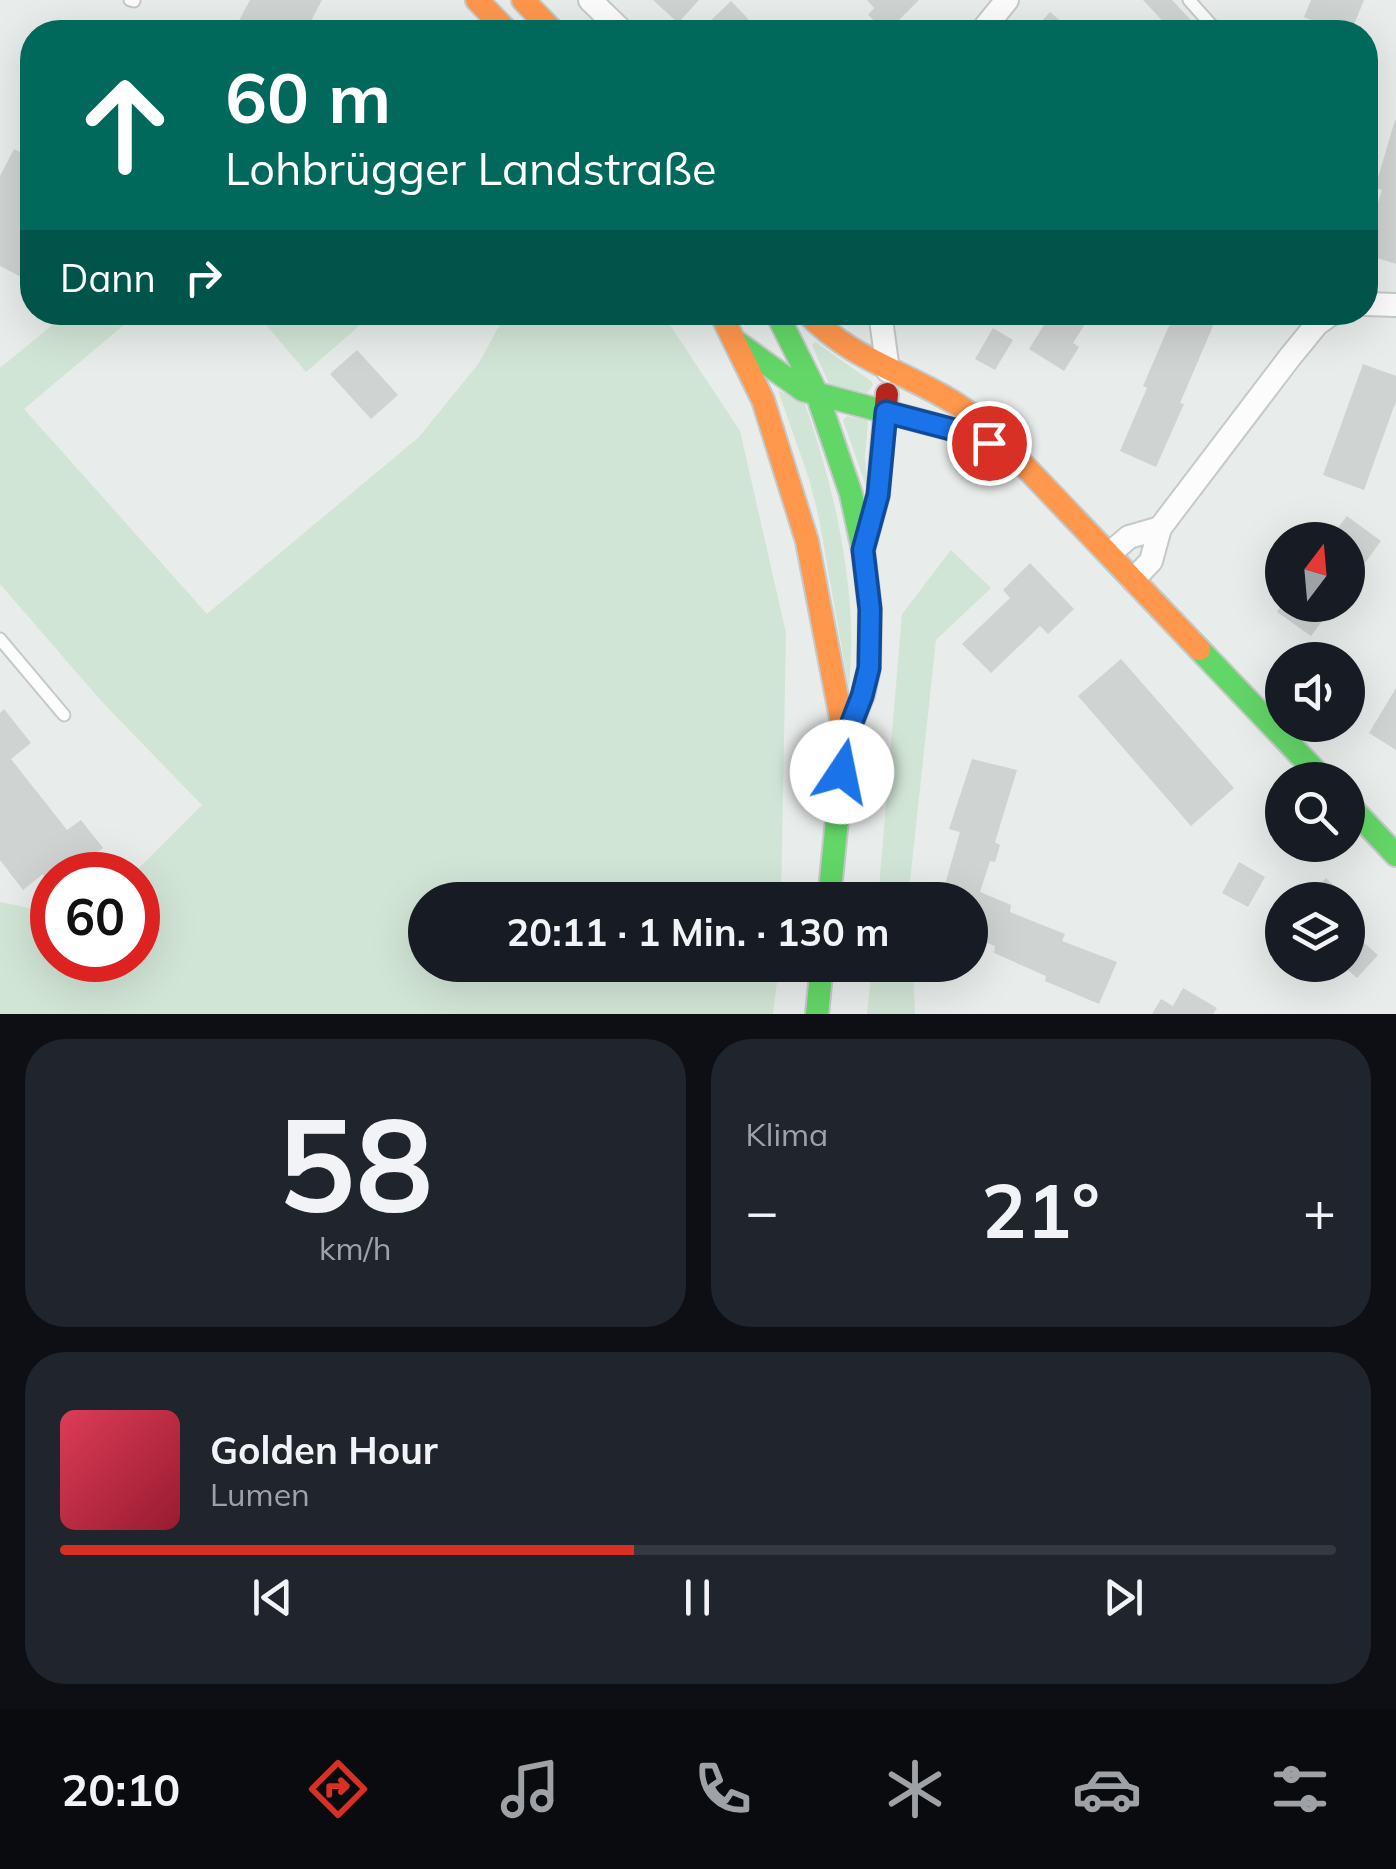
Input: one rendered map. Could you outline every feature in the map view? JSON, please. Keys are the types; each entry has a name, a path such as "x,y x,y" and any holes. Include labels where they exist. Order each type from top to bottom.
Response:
{"street":[{"path":"477,0 496,20"},
{"path":"522,0 542,20"},
{"path":"590,0 611,20"},
{"path":"990,20 1006,0"},
{"path":"727,325 763,400 807,542 845,740"},
{"path":"782,325 817,394 851,494 870,609 869,668 845,740 831,882"},
{"path":"817,325 834,340 888,371 951,401 996,436 1307,762"},
{"path":"863,550 878,495 886,412 888,371 882,325"},
{"path":"1133,580 1152,561 1160,528 1316,325"},
{"path":"736,341 793,384 817,394 966,433 1012,452"},
{"path":"1109,554 1129,537 1160,528"},
{"path":"1365,822 1396,855"},
{"path":"817,1014 820,982"}],"lane":[{"path":"1189,0 1207,20"},
{"path":"0,638 64,715"}],"green space":[{"path":"52,325 124,325 24,409 207,614 419,437 479,363 500,325 670,325 740,431 786,633 781,882 408,882 408,982 777,982 773,1014 0,1014 0,902 30,908 30,982 160,982 160,852 155,852 202,805 103,703 0,584 0,368"},
{"path":"266,325 360,325 306,372"},
{"path":"815,342 871,381 873,385 867,393 829,384 812,345"},
{"path":"778,390 805,404 830,486 849,598 849,689 819,519"},
{"path":"847,416 868,423 868,492 843,420"},
{"path":"951,550 991,588 936,640 910,882 880,882 902,614"},
{"path":"870,982 914,982 915,1014 867,1014"}],"building":[{"path":"250,0 322,0 311,20 239,20"},
{"path":"653,0 699,0 681,20 675,20"},
{"path":"867,0 919,0 899,20 874,20 868,15 874,8"},
{"path":"1143,0 1172,0 1191,20 1162,20"},
{"path":"1311,0 1364,0 1356,20 1304,17"},
{"path":"731,1 749,20 711,20"},
{"path":"1050,12 1060,20 1043,20"},
{"path":"1396,120 1396,264 1378,258 1378,203 1382,190 1378,189"},
{"path":"14,149 20,152 20,276 0,266 0,176"},
{"path":"1044,325 1084,325 1073,343 1079,347 1064,371 1029,349"},
{"path":"1169,325 1213,325 1156,467 1120,451 1147,388 1143,386"},
{"path":"993,328 1013,340 995,370 975,359"},
{"path":"357,350 398,395 371,419 330,374"},
{"path":"1363,364 1396,376 1396,401 1364,490 1323,475"},
{"path":"1365,529 1381,541 1365,563"},
{"path":"1030,563 1074,609 1048,634 1040,626 991,673 962,644 1010,598 1003,590"},
{"path":"1291,622 1321,622 1311,636"},
{"path":"1121,659 1234,788 1191,826 1078,696"},
{"path":"1396,688 1396,750 1369,733"},
{"path":"4,709 31,743 11,759 67,830 81,820 103,848 98,852 30,852 30,884 23,890 0,860 0,713"},
{"path":"972,759 1017,770 995,842 1000,845 995,862 990,861 983,882 946,882 960,832 949,829"},
{"path":"1239,862 1265,877 1248,907 1222,893"},
{"path":"988,895 1011,905 1010,912 1065,934 1062,941 1117,962 1099,1004 994,953 995,946 988,943"},
{"path":"1365,944 1378,955 1365,969"},
{"path":"1183,988 1217,1008 1213,1014 1152,1014 1161,999 1173,1006"}],"traffic: fast":[{"path":"782,325 817,394 851,494 870,609 869,668 845,740 831,882"},
{"path":"735,341 803,390 966,433 995,445"},
{"path":"1199,649 1307,762"},
{"path":"1365,822 1396,855"},
{"path":"817,1014 820,982"}],"traffic: slow":[{"path":"477,0 496,20"},
{"path":"523,0 542,20"},
{"path":"726,325 763,400 807,541 845,739"},
{"path":"820,325 841,342 953,402 980,422 1199,649"}],"traffic: jam":[{"path":"863,550 878,495 887,394"}],"route":[{"path":"842,772 845,740 869,668 870,609 863,550 878,495 886,412 989,443"}]}
